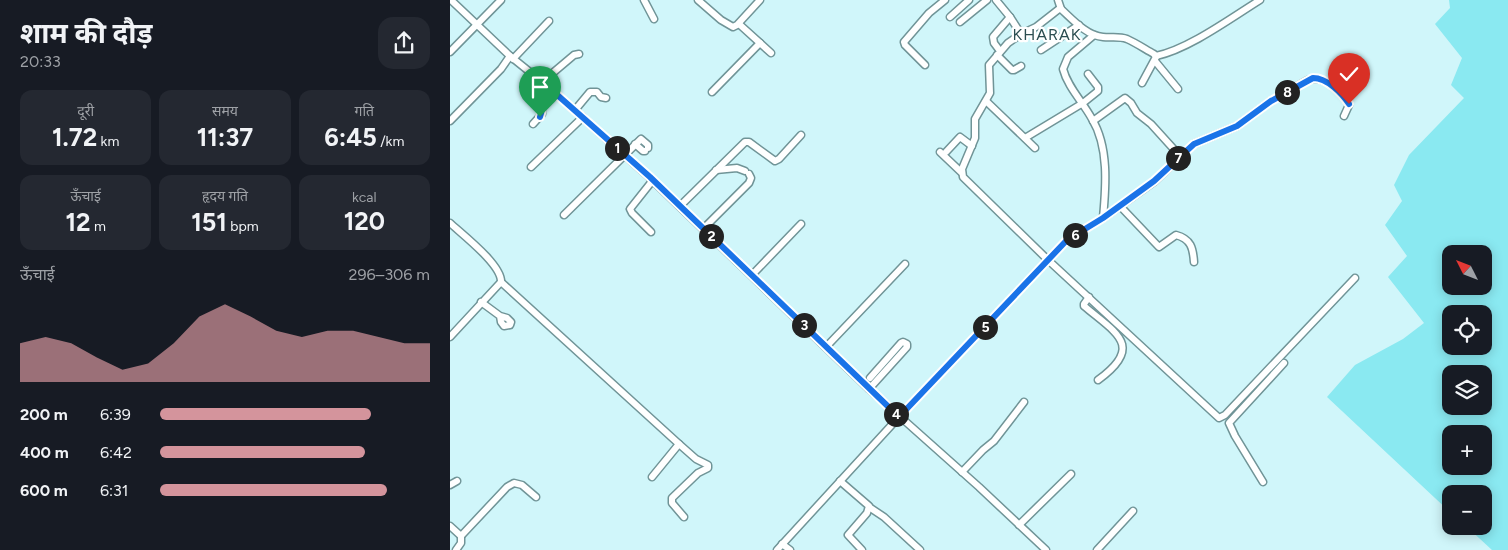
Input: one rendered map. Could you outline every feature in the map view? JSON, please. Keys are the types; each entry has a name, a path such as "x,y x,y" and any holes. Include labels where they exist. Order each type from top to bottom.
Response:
{"street":[{"path":"450,0 512,58 544,83 653,180 869,389 1046,550"},
{"path":"450,52 501,0"},
{"path":"644,0 654,18"},
{"path":"698,0 726,24 733,27 739,24 760,0"},
{"path":"925,65 904,42 929,13 945,0"},
{"path":"950,17 969,0"},
{"path":"960,22 988,0"},
{"path":"996,0 1021,34"},
{"path":"1058,0 1061,9 1079,25 1094,34 1102,37 1127,39 1155,58 1178,89"},
{"path":"1142,83 1155,58 1195,40 1260,0"},
{"path":"961,172 975,136 975,119 986,101 990,90 988,67 1008,43 1021,34 1033,29 1057,10 1061,9"},
{"path":"1010,17 993,37 994,43 1012,70 1021,66"},
{"path":"450,121 549,21"},
{"path":"739,24 771,53"},
{"path":"1041,50 1079,25"},
{"path":"1094,34 1068,56 1063,68 1071,89 1094,121 1100,136 1106,190 1103,218"},
{"path":"712,92 760,43"},
{"path":"534,124 542,114 541,95 544,83 574,55 580,54"},
{"path":"1025,138 1082,103 1099,90 1088,74"},
{"path":"776,550 1067,240 1103,218 1154,181 1199,141 1237,126 1271,101 1313,78 1325,81 1343,96 1349,105 1344,116"},
{"path":"575,110 590,92 597,92 601,97 606,98"},
{"path":"1094,121 1125,98 1131,103 1137,113 1151,124 1180,156"},
{"path":"986,101 1035,148"},
{"path":"530,166 583,117"},
{"path":"680,206 745,142 749,142 775,161 780,159 801,134"},
{"path":"972,146 960,137 943,152 961,172 963,177 1048,260 1217,417 1220,418 1355,278"},
{"path":"564,215 635,144 643,151 646,150"},
{"path":"704,228 749,184 751,178 747,173 738,168 716,170"},
{"path":"652,232 630,209 653,180"},
{"path":"1120,206 1159,247 1176,236 1186,240 1191,244 1194,262"},
{"path":"450,223 497,268 501,282 696,459 708,466 707,469 698,473 672,498 672,503 684,516"},
{"path":"752,275 801,224"},
{"path":"826,346 905,264"},
{"path":"450,337 501,282"},
{"path":"1089,297 1084,306 1117,333 1123,346 1123,352 1119,361 1098,380"},
{"path":"481,302 500,316"},
{"path":"869,389 907,347 907,344 901,343 870,378"},
{"path":"1263,482 1229,423 1284,363"},
{"path":"962,472 994,441 1024,402"},
{"path":"652,477 680,444"},
{"path":"1020,525 1071,474"},
{"path":"450,485 457,481"},
{"path":"840,482 866,502 869,507 884,517 920,550"},
{"path":"456,550 461,543 461,536 511,484 522,485 536,497"},
{"path":"862,550 848,535 867,513 869,507"},
{"path":"1097,550 1134,511"},
{"path":"450,526 461,536"},
{"path":"782,544 790,550"}],"shaded area":[{"path":"1449,0 1508,0 1508,550 1492,550 1476,535 1492,535 1492,485 1442,485 1442,505 1327,397 1355,365 1403,339 1424,323 1388,277 1407,256 1385,225 1402,201 1394,185 1409,155 1464,98 1451,85 1462,58 1435,24 1450,8"}],"district":[{"name":"KHARAK","path":"1047,34"}],"route":[{"path":"540,117 542,114 541,92 546,85 650,177 899,417 1067,240 1103,218 1154,181 1194,144 1232,130 1271,101 1313,78 1325,81 1343,96 1349,104"}]}
